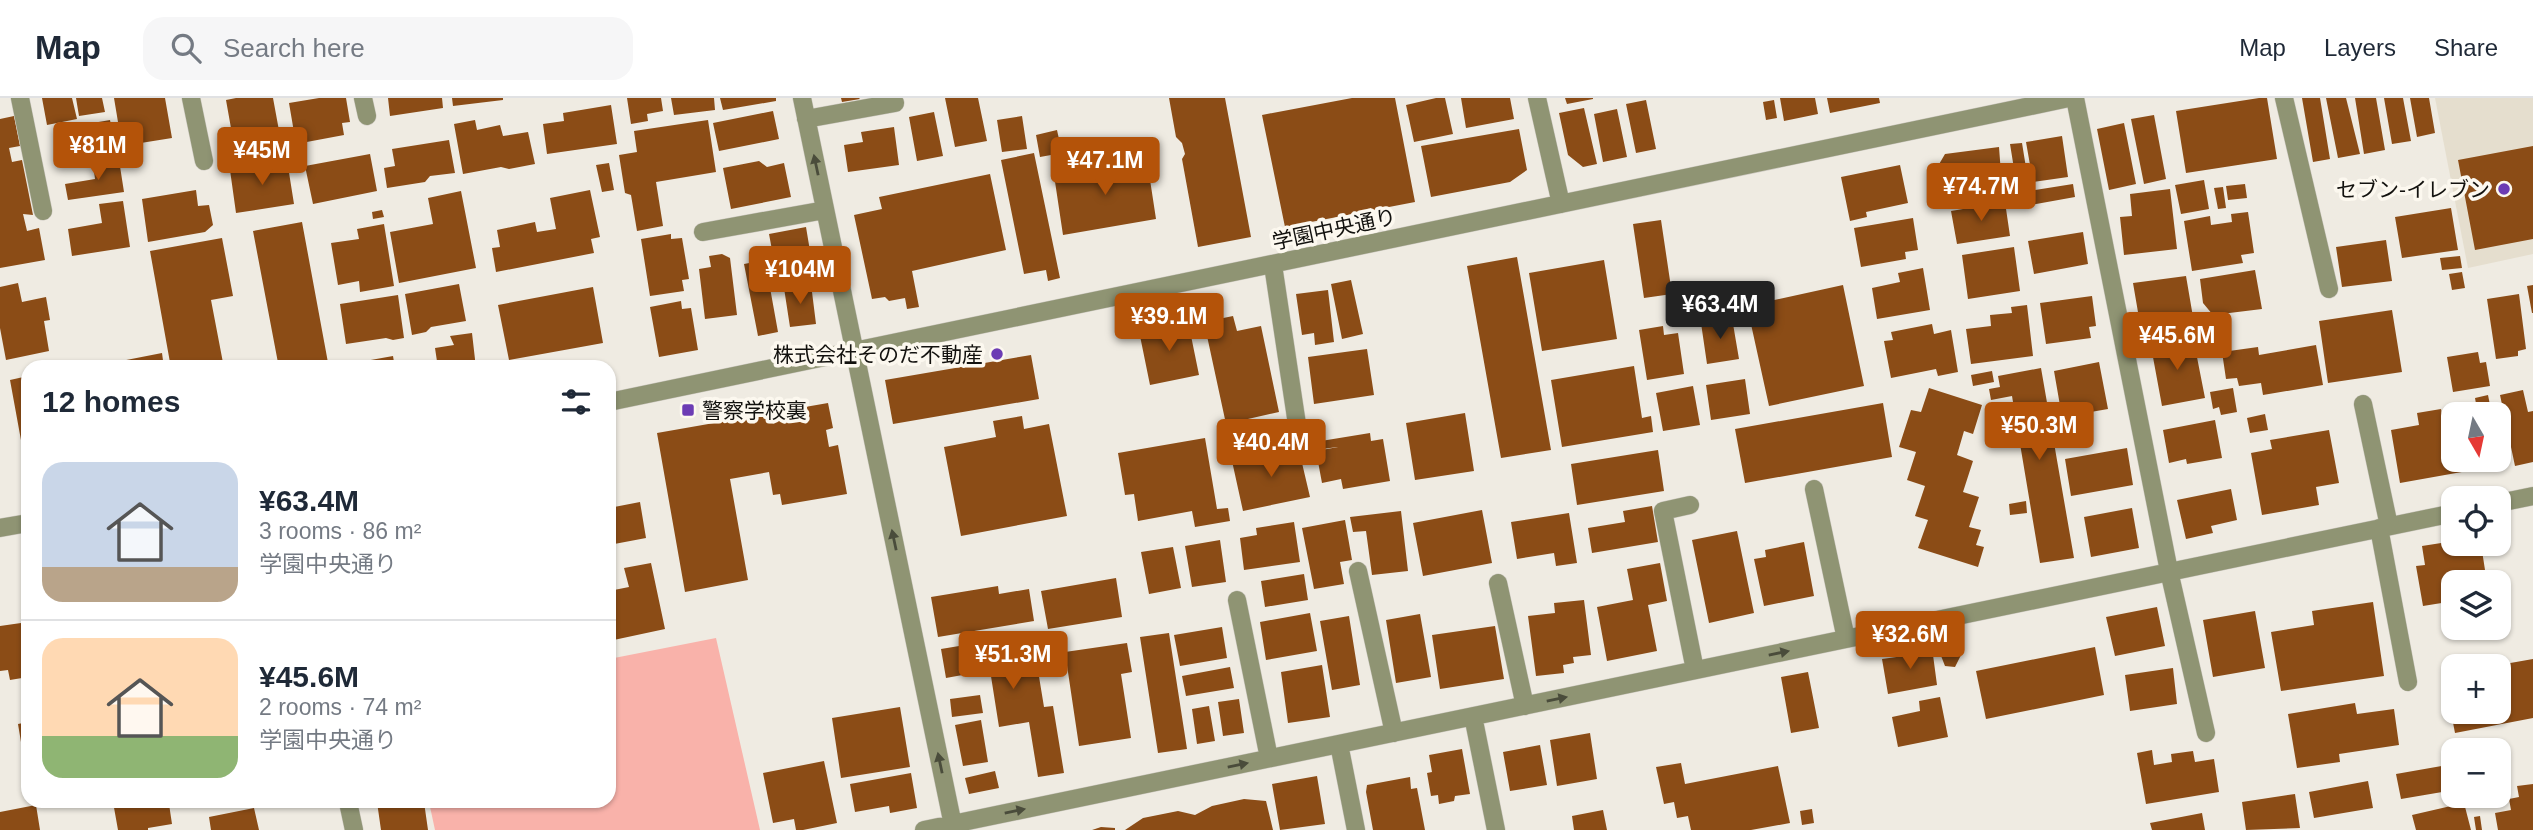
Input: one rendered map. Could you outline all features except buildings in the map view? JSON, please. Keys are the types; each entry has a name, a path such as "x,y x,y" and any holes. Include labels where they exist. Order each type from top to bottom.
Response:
{"street":[{"path":"20,98 43,211"},
{"path":"191,98 204,161"},
{"path":"363,98 367,116"},
{"path":"802,98 953,827"},
{"path":"1537,98 1561,204"},
{"name":"学園中央通り","path":"616,401 2069,98"},
{"path":"2075,98 2169,571 2206,733"},
{"path":"2284,98 2329,289"},
{"path":"806,119 895,103"},
{"path":"703,232 825,210"},
{"path":"1273,265 1298,431"},
{"path":"2362,404 2408,682"},
{"path":"1814,488 1846,639"},
{"path":"2511,501 2533,496"},
{"path":"1690,505 1663,511 1696,670"},
{"path":"924,830 953,827 1269,758 2441,516"},
{"path":"0,528 21,524"},
{"path":"1358,571 1394,733"},
{"path":"1498,583 1525,706"},
{"path":"1237,600 1269,758"},
{"path":"1473,716 1496,830"},
{"path":"1339,744 1356,830"},
{"path":"349,808 354,830"}],"shaded area":[{"path":"2435,98 2533,98 2533,254 2468,268"},
{"path":"716,638 760,830 435,830 430,808 616,808 616,658"}],"place":[{"name":"セブン-イレブン","path":"2504,189"},
{"name":"株式会社そのだ不動産","path":"997,354"},
{"name":"警察学校裏","path":"688,410"}]}
